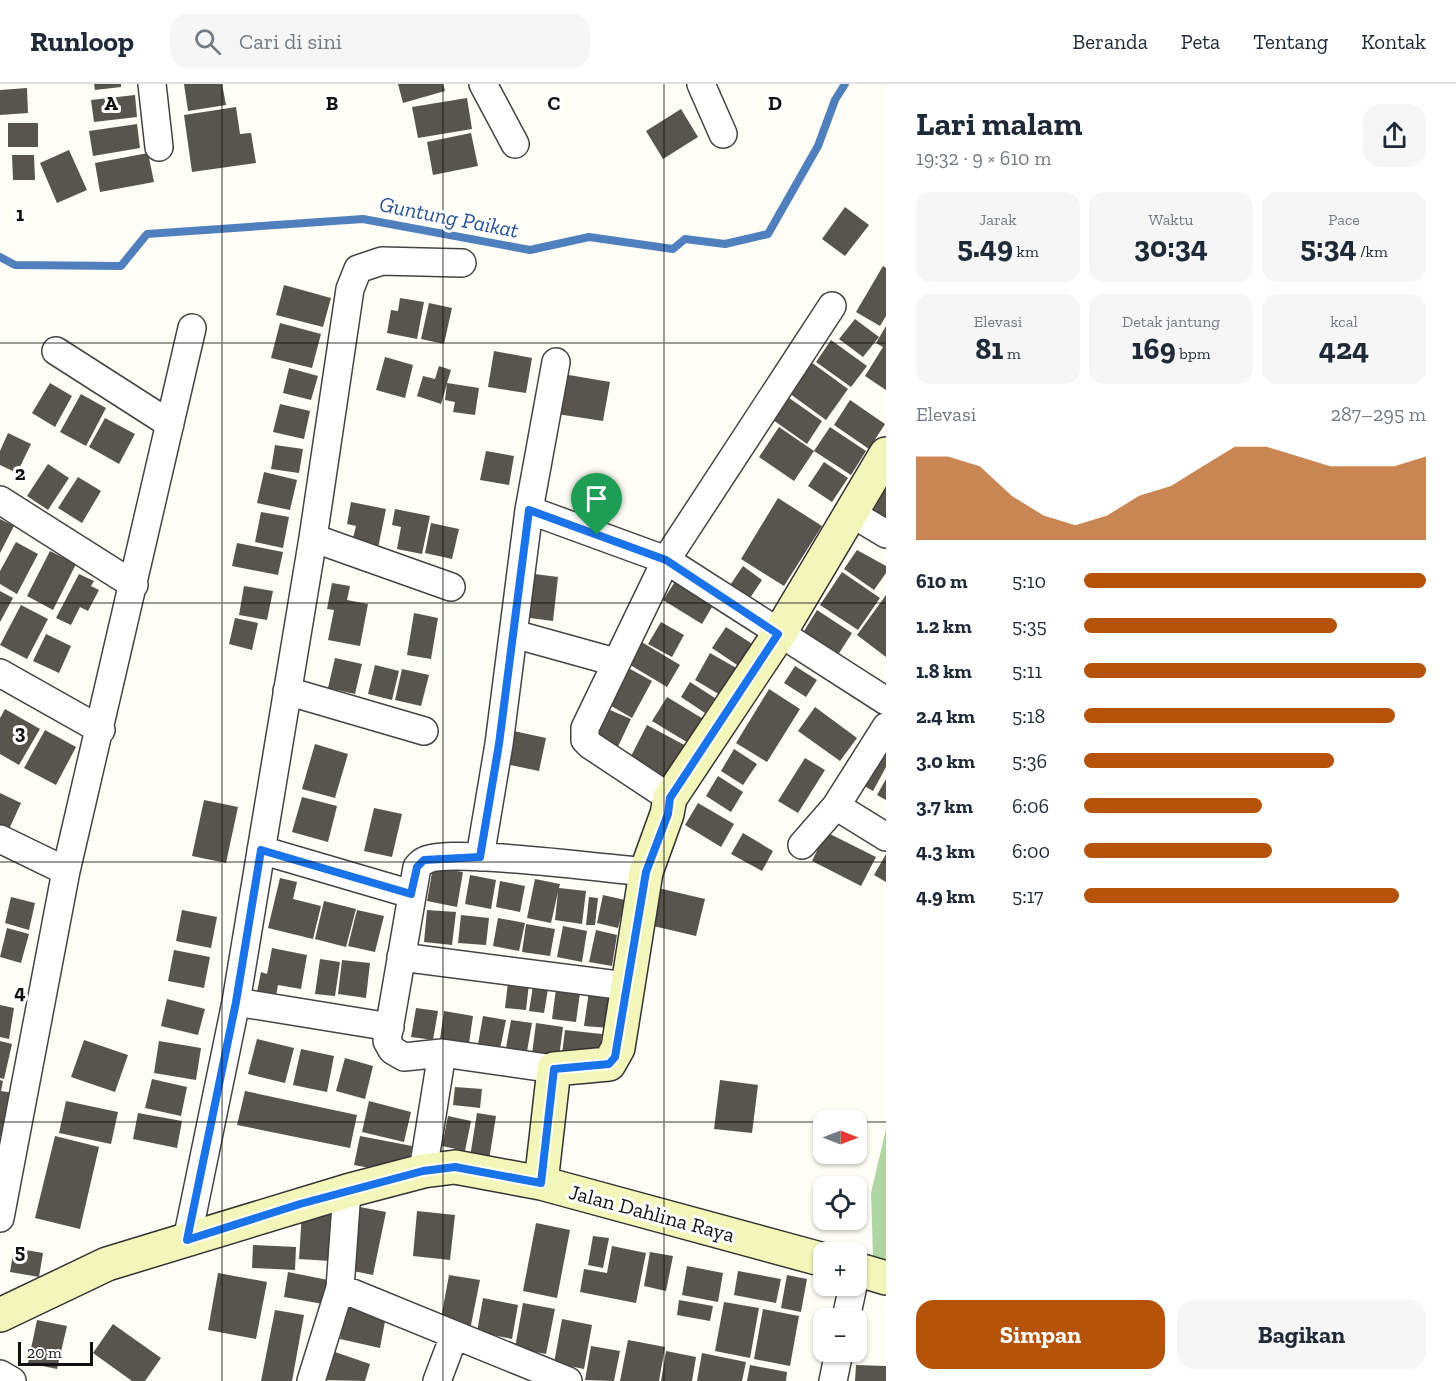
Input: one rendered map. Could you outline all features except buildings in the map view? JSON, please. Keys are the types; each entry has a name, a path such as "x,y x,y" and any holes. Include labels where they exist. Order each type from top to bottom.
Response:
{"street":[{"path":"152,84 159,147"},
{"path":"483,84 515,144"},
{"path":"701,84 723,134"},
{"path":"187,1240 236,1002 313,538 350,289 358,269 382,261 462,264"},
{"path":"670,798 585,740 585,728 666,560 832,306"},
{"path":"0,1218 66,871 101,730 192,328"},
{"path":"56,351 170,424"},
{"path":"480,857 499,744 529,510 556,362"},
{"path":"646,872 480,857 424,860 417,867 411,894 387,1041 392,1050 404,1057 442,1053 554,1069 609,1064 615,1057 646,872 668,814 670,798 778,634 886,454"},
{"path":"0,500 134,585"},
{"path":"529,510 666,560 778,634 886,701"},
{"path":"851,513 886,534"},
{"path":"313,538 452,587"},
{"path":"514,634 615,662"},
{"path":"0,673 101,730"},
{"path":"287,691 424,731"},
{"path":"802,844 836,806 886,727"},
{"path":"836,806 886,837"},
{"path":"0,839 66,871"},
{"path":"261,850 411,894"},
{"path":"401,957 626,986"},
{"path":"236,1002 390,1027"},
{"path":"423,1171 442,1053"},
{"path":"541,1183 554,1069"},
{"name":"Jalan Dahlina Raya","path":"0,1315 107,1264 347,1191 423,1171 455,1167 541,1183 813,1257"},
{"path":"311,1381 340,1288 347,1191"},
{"path":"867,1272 886,1278"},
{"path":"340,1288 568,1381"},
{"path":"438,1381 453,1336"},
{"path":"833,1381 837,1362"}],"green space":[{"path":"886,1129 886,1260 873,1256 871,1193"}],"waterway":[{"name":"Guntung Paikat","path":"0,257 15,265 121,266 147,234 363,219 530,250 589,237 673,249 685,239 725,244 768,234 818,146 835,100 845,84"}],"route":[{"path":"529,510 597,535 666,560 778,634 670,798 668,814 646,872 615,1057 609,1064 554,1069 541,1183 455,1167 423,1171 300,1204 187,1240 236,1002 261,850 411,894 417,867 424,860 480,857 499,744 529,510"}]}
